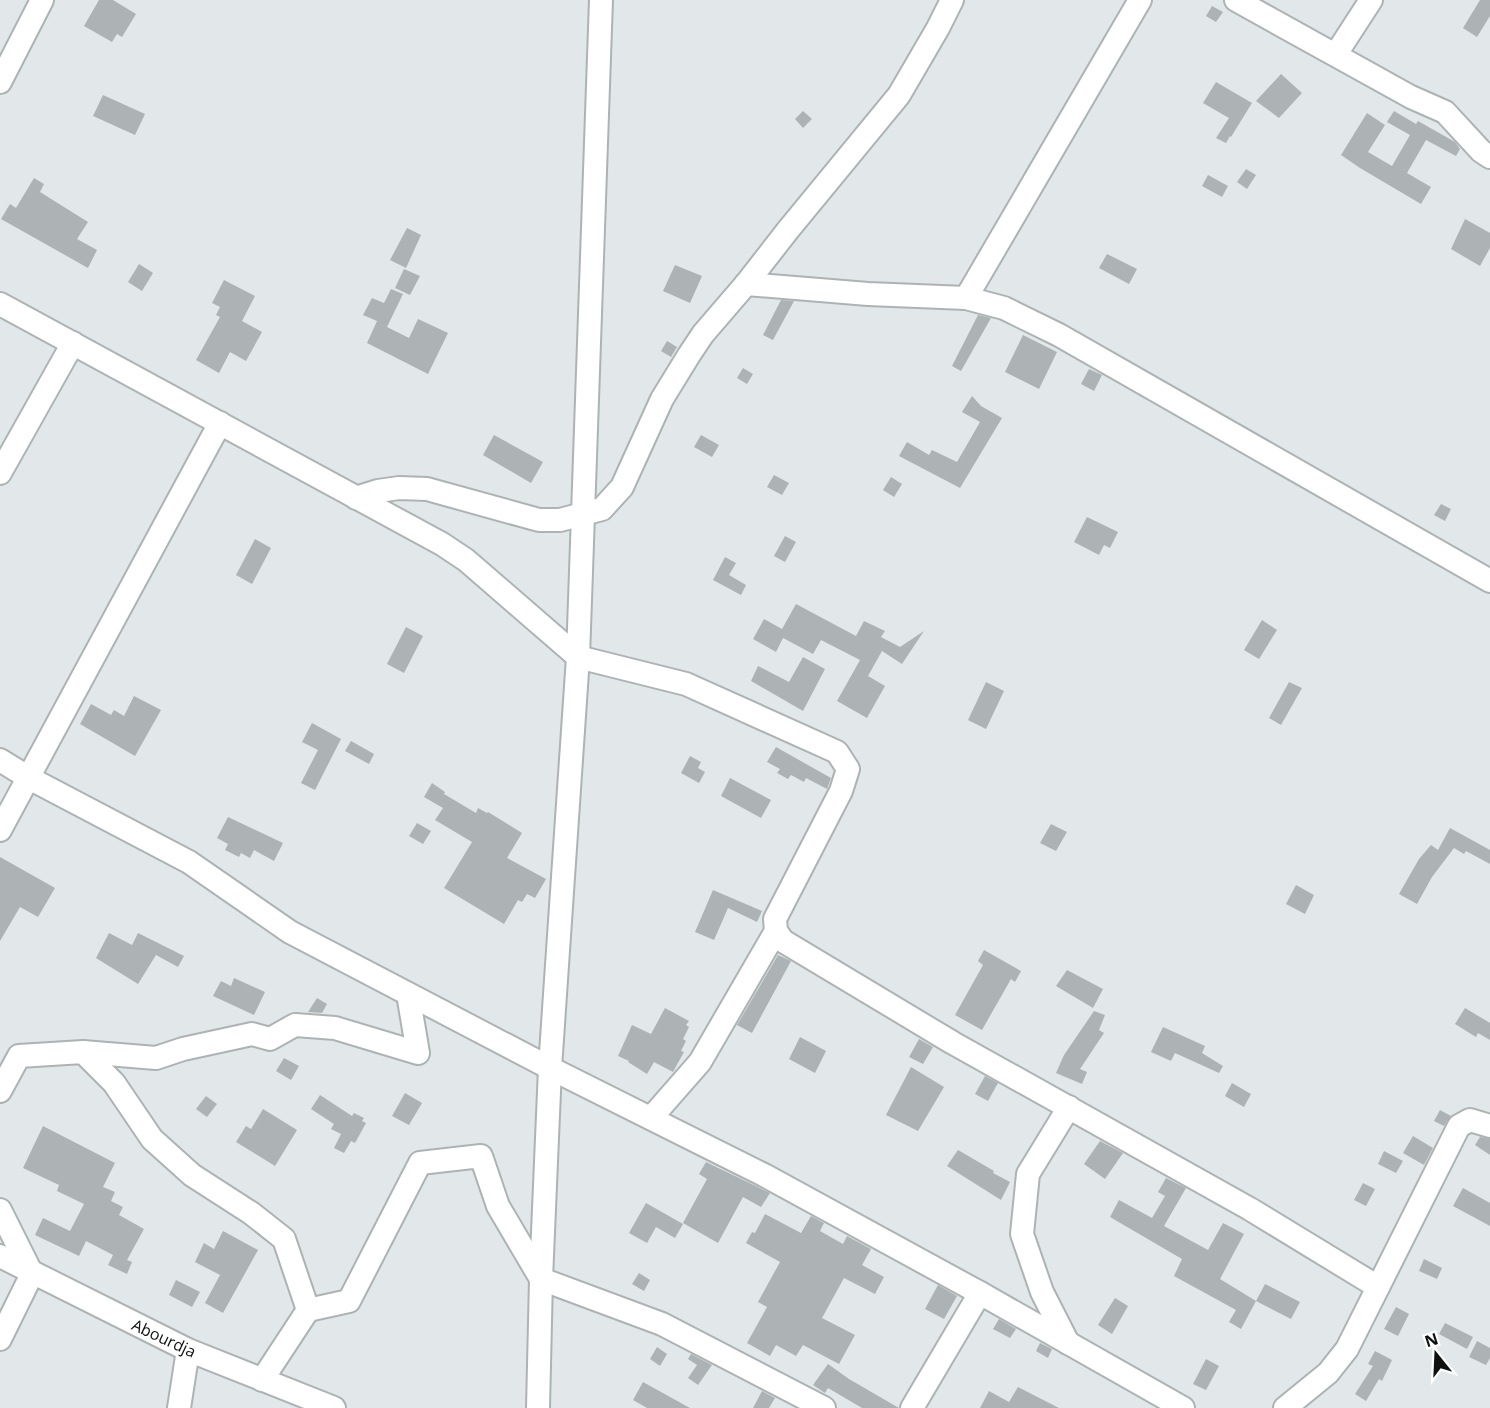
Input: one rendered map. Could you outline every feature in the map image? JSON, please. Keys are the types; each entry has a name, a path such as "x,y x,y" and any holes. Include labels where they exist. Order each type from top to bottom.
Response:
{"street":[{"path":"0,82 42,0"},
{"path":"538,1408 550,1068 578,657 601,0"},
{"path":"356,498 378,491 399,488 427,489 539,520 560,520 602,509 622,487 662,399 704,334 899,95 952,0"},
{"path":"966,298 1140,0"},
{"path":"1236,0 1411,97 1445,112 1487,147"},
{"path":"1336,54 1371,0"},
{"path":"746,284 868,294 966,298 1004,308 1035,322 1490,581"},
{"path":"0,304 466,560 578,657 686,684 837,753 848,769 841,791 775,919 776,932 783,941 933,1031 1250,1209 1378,1287"},
{"path":"0,473 73,343"},
{"path":"0,830 220,423"},
{"path":"0,759 29,778 189,862 290,932 550,1068 764,1175 980,1293 1183,1408"},
{"path":"651,1118 700,1062 776,932"},
{"path":"0,1090 19,1056 83,1052 156,1058 183,1049 252,1034 270,1039 295,1025 335,1028 418,1053 408,994"},
{"path":"83,1052 114,1083 152,1139 192,1175 251,1213 284,1239 308,1310"},
{"path":"1068,1343 1042,1292 1022,1234 1028,1174 1069,1107"},
{"path":"1285,1408 1328,1373 1347,1349 1459,1126 1470,1119 1490,1126"},
{"path":"262,1380 308,1310 349,1301 420,1163 481,1156 498,1206 541,1279 662,1324 824,1408"},
{"path":"0,1210 32,1274 0,1339"},
{"name":"Abourdja","path":"0,1256 188,1350 334,1408"},
{"path":"912,1408 980,1293"},
{"path":"179,1408 188,1350"}],"building":[{"path":"99,0 113,0 136,14 122,37 117,34 112,42 84,26"},
{"path":"1480,0 1490,0 1490,16 1477,37 1463,28"},
{"path":"1212,6 1223,12 1216,22 1206,16"},
{"path":"1281,74 1302,93 1279,118 1256,101"},
{"path":"1216,82 1252,103 1226,143 1216,138 1229,118 1203,103"},
{"path":"103,95 145,114 135,135 93,116"},
{"path":"803,111 812,119 803,128 795,119"},
{"path":"1394,111 1416,124 1418,121 1455,142 1460,149 1456,156 1426,140 1407,173 1431,187 1421,204 1341,155 1367,113 1385,125 1368,152 1392,166 1410,135 1387,122"},
{"path":"1246,169 1256,175 1247,189 1237,182"},
{"path":"1208,175 1228,186 1222,197 1202,186"},
{"path":"34,178 44,184 40,192 88,222 77,239 97,250 88,268 1,219 10,204 16,208"},
{"path":"1465,219 1490,233 1490,248 1480,266 1451,249"},
{"path":"407,228 421,235 406,268 390,260"},
{"path":"1107,254 1137,269 1129,284 1099,268"},
{"path":"139,264 153,273 142,291 128,282"},
{"path":"675,265 702,276 690,303 663,291"},
{"path":"404,269 420,276 410,295 395,288"},
{"path":"224,280 255,296 242,321 262,332 246,361 230,352 219,373 196,360 220,317 216,315 220,307 212,303"},
{"path":"391,289 403,294 387,327 409,338 418,319 448,333 428,374 367,343 377,321 363,315 372,298 384,303"},
{"path":"781,300 794,301 773,340 763,335"},
{"path":"978,315 991,318 961,371 952,366"},
{"path":"1023,335 1057,352 1039,389 1005,372"},
{"path":"667,341 677,347 671,357 661,351"},
{"path":"743,368 753,374 747,384 737,378"},
{"path":"1089,369 1102,375 1094,391 1081,384"},
{"path":"972,396 981,406 1002,418 960,488 899,456 907,442 929,455 932,450 957,462 980,422 962,412"},
{"path":"494,435 543,462 531,483 483,455"},
{"path":"701,435 719,445 712,457 694,447"},
{"path":"774,475 789,483 782,495 767,487"},
{"path":"891,477 902,484 894,497 883,490"},
{"path":"1441,504 1451,509 1445,521 1434,515"},
{"path":"1087,517 1118,532 1110,548 1104,545 1099,555 1074,542"},
{"path":"785,536 796,542 785,562 774,556"},
{"path":"255,539 271,548 252,584 236,575"},
{"path":"725,557 736,563 729,575 746,585 741,595 713,580"},
{"path":"796,604 856,636 864,621 885,631 881,637 900,647 924,631 902,664 882,651 868,676 885,686 867,718 837,701 860,660 821,640 813,654 783,638 776,652 753,639 764,619 782,629"},
{"path":"1262,620 1277,630 1259,659 1244,650"},
{"path":"406,627 423,636 404,673 387,664"},
{"path":"803,657 825,669 803,711 751,681 758,666 789,682"},
{"path":"986,682 1004,691 986,729 968,720"},
{"path":"1289,682 1302,688 1281,725 1269,718"},
{"path":"134,696 161,710 135,756 80,724 91,704 111,715 114,710 124,716"},
{"path":"312,723 341,739 315,790 301,783 318,750 302,742"},
{"path":"351,741 374,754 369,764 345,751"},
{"path":"776,747 831,778 827,789 806,778 804,782 791,775 788,779 777,773 780,769 767,762"},
{"path":"690,756 701,762 698,768 705,772 699,783 681,773"},
{"path":"730,778 771,800 761,818 721,796"},
{"path":"432,783 445,792 444,794 476,813 478,808 488,812 522,833 507,858 546,879 535,898 527,894 522,902 518,900 504,924 444,888 472,842 435,820 443,808 424,797"},
{"path":"228,817 283,843 274,861 254,850 250,858 241,853 239,857 225,850 228,844 217,838"},
{"path":"417,823 431,831 423,844 409,836"},
{"path":"1051,824 1067,832 1056,851 1040,843"},
{"path":"1450,828 1490,850 1490,864 1466,851 1464,854 1454,848 1432,877 1417,904 1399,894 1419,859 1431,845 1438,850"},
{"path":"0,857 55,888 38,917 20,907 0,941"},
{"path":"1296,885 1314,895 1305,914 1286,904"},
{"path":"713,890 762,911 757,922 728,908 714,940 695,932"},
{"path":"109,933 132,945 138,933 184,956 178,967 156,955 138,984 96,958"},
{"path":"984,950 1021,971 1015,982 1011,979 982,1030 955,1015 983,965 978,961"},
{"path":"778,955 791,961 752,1033 737,1025"},
{"path":"1067,970 1103,989 1093,1008 1056,986"},
{"path":"234,978 265,992 254,1015 213,996 221,981 231,986"},
{"path":"317,998 327,1004 322,1013 308,1012"},
{"path":"665,1008 689,1021 686,1025 689,1027 683,1039 686,1041 681,1051 684,1052 673,1072 654,1062 647,1074 618,1056 632,1025 651,1034"},
{"path":"1465,1008 1490,1023 1490,1040 1478,1033 1476,1037 1455,1024"},
{"path":"1094,1011 1105,1015 1099,1030 1104,1033 1080,1069 1087,1072 1082,1084 1056,1073 1064,1055"},
{"path":"1163,1027 1205,1046 1202,1053 1223,1066 1219,1073 1175,1053 1171,1061 1151,1052"},
{"path":"800,1037 826,1051 815,1073 789,1059"},
{"path":"919,1039 933,1047 923,1064 909,1057"},
{"path":"284,1058 299,1066 291,1080 276,1071"},
{"path":"911,1067 944,1087 918,1131 886,1115"},
{"path":"985,1076 998,1083 988,1101 975,1094"},
{"path":"1232,1083 1251,1094 1244,1107 1225,1096"},
{"path":"405,1093 422,1103 409,1125 392,1116"},
{"path":"320,1095 352,1116 354,1113 364,1118 362,1121 366,1123 355,1143 351,1141 344,1153 334,1148 341,1134 331,1129 334,1124 311,1109"},
{"path":"206,1096 217,1104 207,1117 196,1109"},
{"path":"263,1109 297,1130 275,1166 236,1142 246,1126 251,1129"},
{"path":"1440,1110 1451,1116 1444,1126 1434,1121"},
{"path":"43,1126 115,1163 103,1187 115,1192 111,1201 123,1207 119,1215 144,1229 127,1260 132,1262 127,1274 108,1265 113,1255 86,1241 79,1256 35,1235 43,1218 70,1231 84,1204 57,1191 59,1185 23,1168"},
{"path":"1413,1136 1433,1148 1424,1165 1403,1153"},
{"path":"1480,1137 1490,1139 1490,1155 1475,1145"},
{"path":"1100,1141 1123,1153 1105,1179 1084,1164"},
{"path":"958,1150 1010,1182 1001,1200 947,1166"},
{"path":"1384,1151 1403,1161 1396,1173 1378,1164"},
{"path":"706,1162 770,1193 761,1207 743,1197 718,1243 683,1223 707,1179 699,1174"},
{"path":"1166,1178 1186,1188 1164,1226 1208,1250 1223,1223 1244,1234 1220,1279 1256,1301 1241,1329 1229,1322 1236,1310 1174,1276 1182,1259 1110,1217 1119,1200 1152,1218 1165,1196 1158,1192"},
{"path":"1363,1183 1375,1189 1366,1206 1354,1200"},
{"path":"1463,1188 1490,1203 1490,1226 1453,1206"},
{"path":"646,1203 683,1224 675,1238 656,1227 647,1243 629,1233"},
{"path":"765,1214 801,1233 811,1216 824,1223 820,1231 843,1244 847,1236 871,1249 862,1265 884,1277 875,1294 844,1278 822,1318 855,1335 839,1364 803,1345 796,1356 776,1345 770,1356 747,1343 767,1307 758,1302 780,1262 746,1243 752,1232 755,1233"},
{"path":"223,1231 258,1250 223,1313 205,1303 220,1275 195,1262 204,1243 214,1249"},
{"path":"1424,1259 1442,1268 1437,1279 1419,1271"},
{"path":"639,1273 650,1280 644,1291 632,1284"},
{"path":"176,1280 200,1292 192,1307 169,1295"},
{"path":"1265,1284 1300,1302 1291,1319 1256,1301"},
{"path":"938,1285 957,1296 944,1319 925,1309"},
{"path":"1115,1298 1128,1306 1112,1334 1098,1325"},
{"path":"1396,1307 1409,1314 1398,1336 1384,1329"},
{"path":"999,1319 1016,1329 1010,1338 993,1329"},
{"path":"1445,1323 1473,1337 1467,1349 1439,1334"},
{"path":"1477,1341 1490,1348 1490,1358 1486,1365 1469,1357"},
{"path":"1040,1343 1052,1349 1048,1358 1036,1351"},
{"path":"657,1347 667,1354 660,1366 650,1359"},
{"path":"1375,1351 1392,1360 1382,1381 1379,1379 1366,1401 1355,1394 1373,1366 1368,1364"},
{"path":"691,1354 712,1365 698,1385 688,1378 697,1365 688,1359"},
{"path":"1206,1359 1219,1366 1206,1390 1193,1384"},
{"path":"828,1364 899,1408 862,1408 828,1388 825,1393 813,1385"},
{"path":"643,1382 690,1408 647,1408 633,1400"},
{"path":"1018,1387 1059,1408 980,1408 989,1391 1009,1402"},
{"path":"762,1391 775,1398 769,1408 753,1408"}]}
